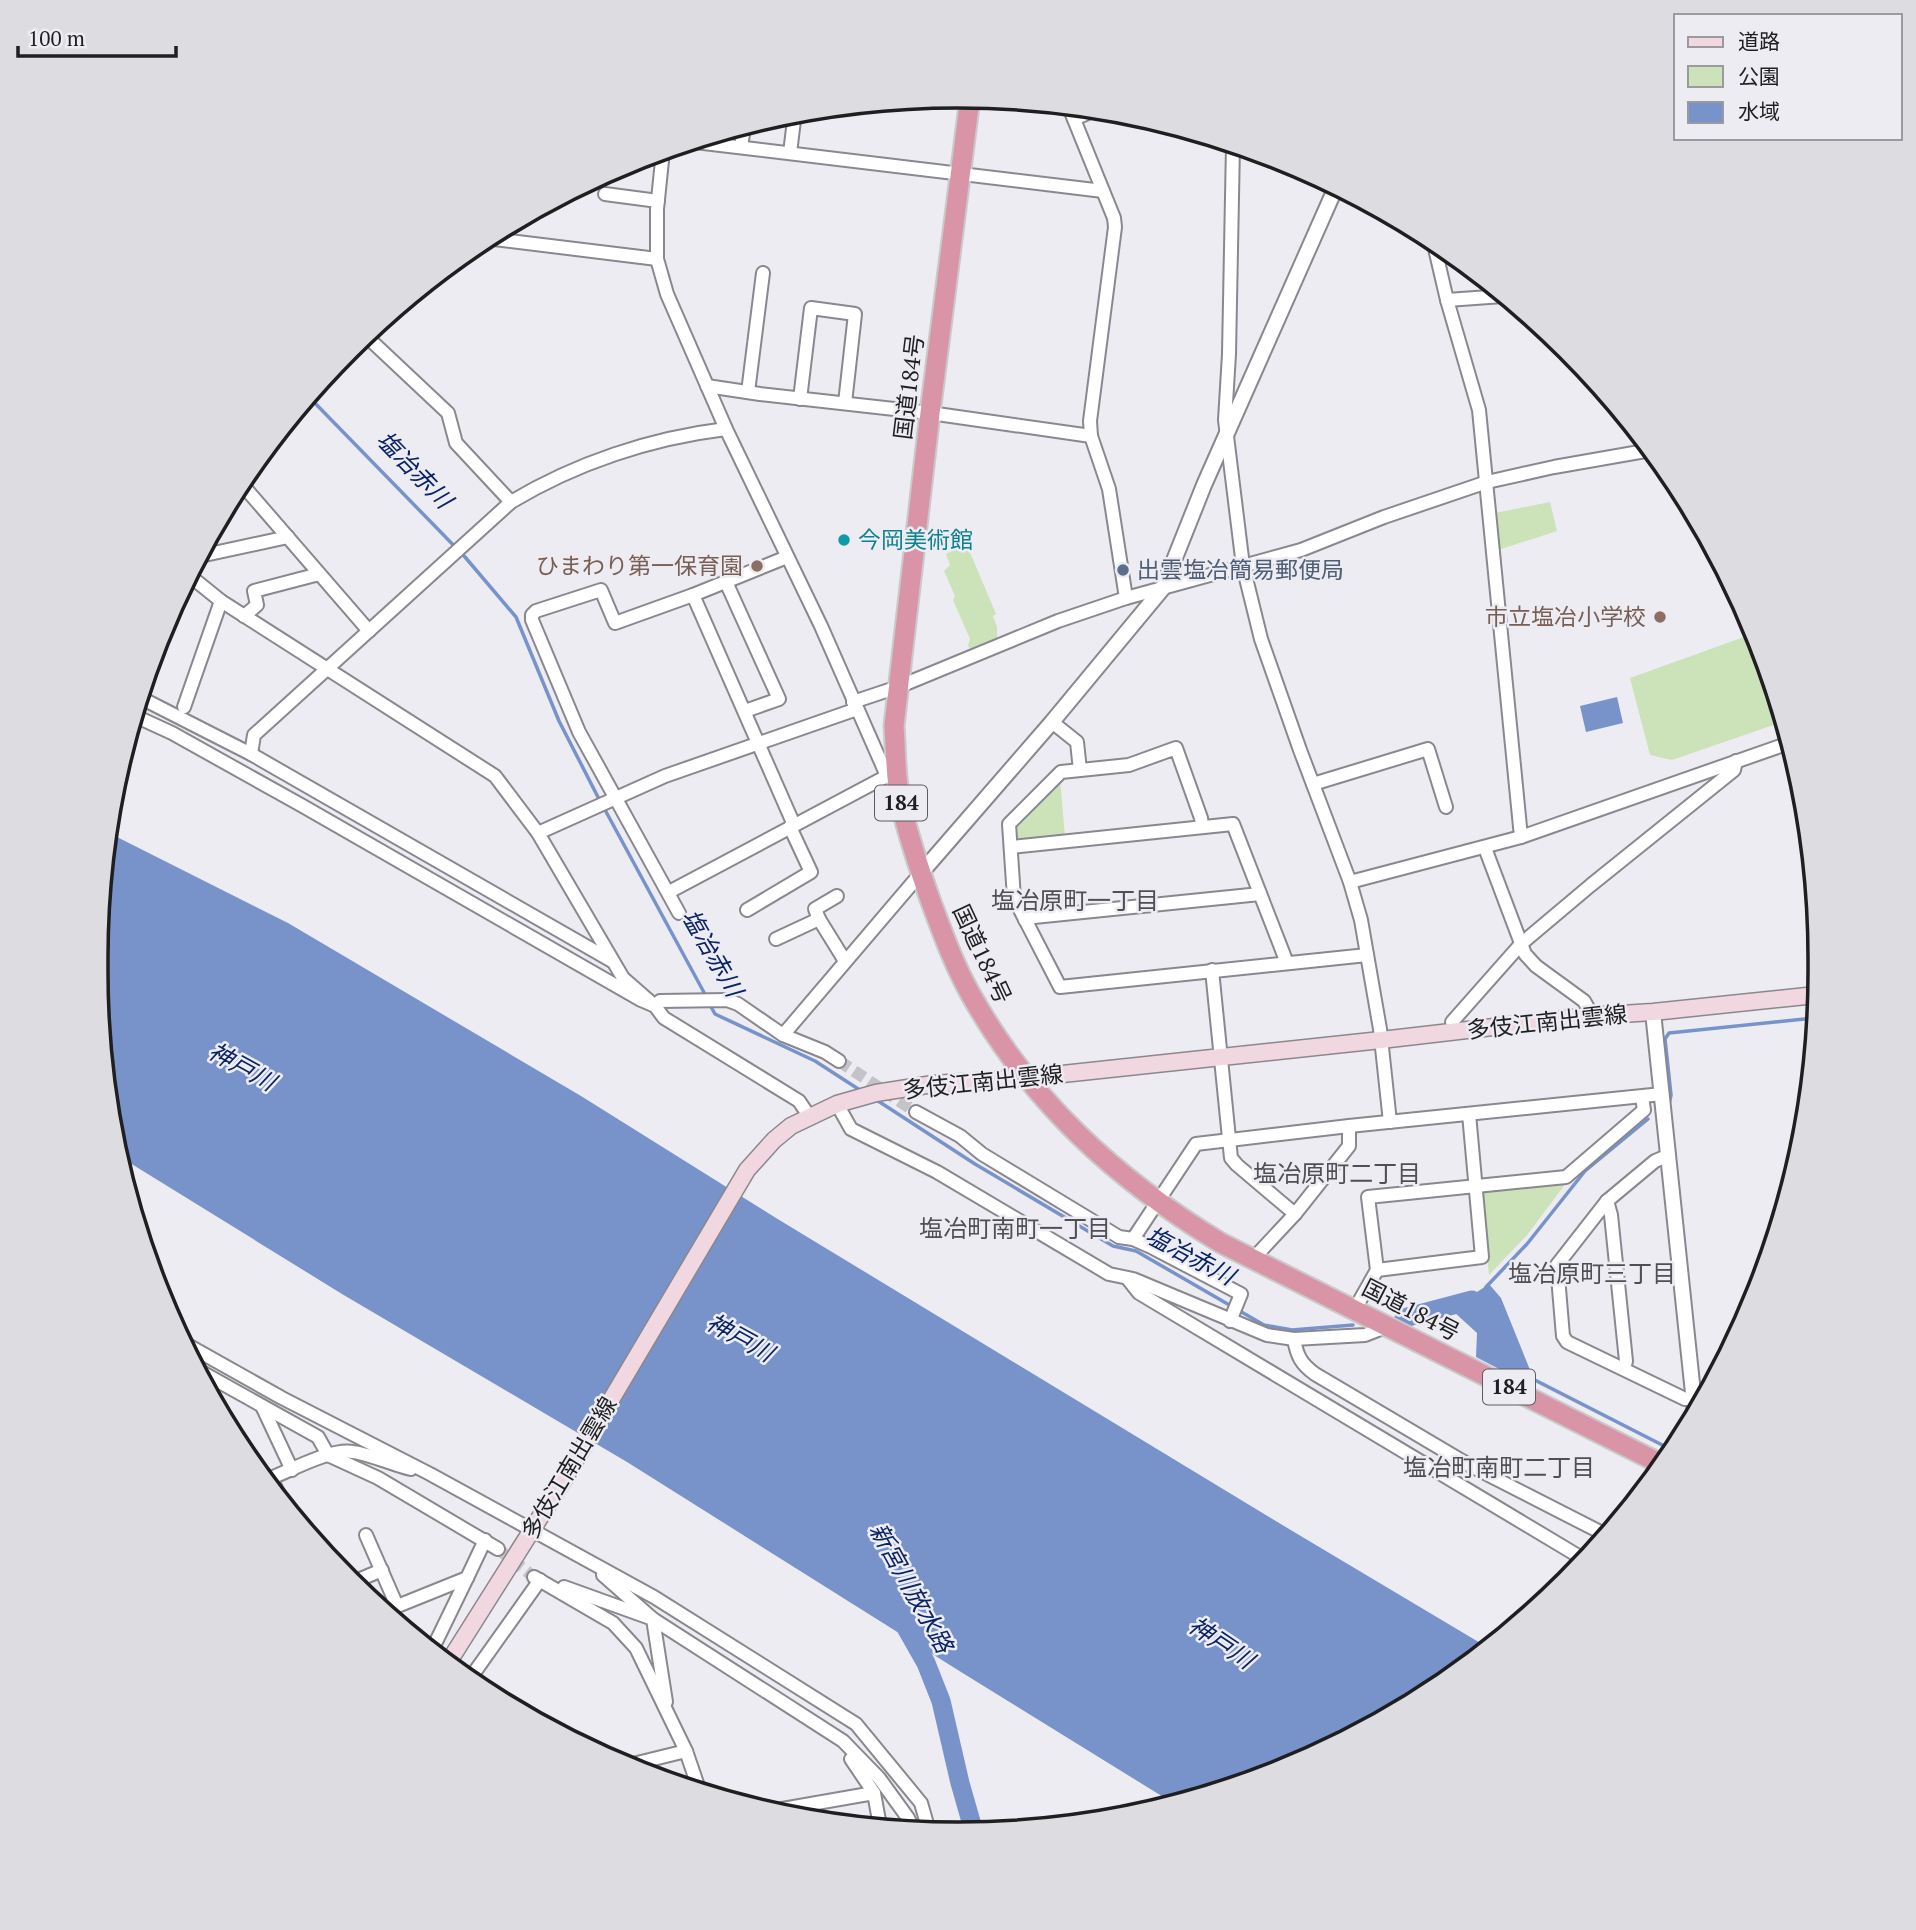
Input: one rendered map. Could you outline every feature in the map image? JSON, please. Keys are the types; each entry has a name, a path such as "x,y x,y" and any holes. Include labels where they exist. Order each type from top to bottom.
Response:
{"highway":[{"name":"国道184号","path":"969,108 898,687 892,776 921,873 948,948 970,994 1025,1078 1093,1149 1157,1202 1253,1259 1653,1460"}],"main road":[{"name":"多伎江南出雲線","path":"453,1655 542,1515 747,1170 774,1140 809,1116 837,1104 876,1093 933,1084 1025,1078 1589,1016 1807,996"}],"street":[{"path":"1072,117 1114,218 1090,421 1091,436 1109,489 1126,598"},
{"path":"790,153 793,125"},
{"path":"741,148 743,136"},
{"path":"714,145 1103,191"},
{"path":"1233,155 1225,420 1243,566 1261,639 1350,882 1361,920 1381,1040 1390,1122"},
{"path":"662,162 657,259 667,294 726,429 821,626 855,706 892,776 669,892"},
{"path":"605,194 658,201"},
{"path":"783,1035 1052,722 1163,588 1205,485 1332,195"},
{"path":"504,240 657,259"},
{"path":"1437,257 1479,410 1521,837"},
{"path":"748,392 763,273"},
{"path":"1447,300 1491,297"},
{"path":"800,398 811,308 855,314 845,403"},
{"path":"373,342 448,413 456,443 511,502"},
{"path":"707,386 1091,436"},
{"path":"251,754 254,735 511,502 597,459 685,435 726,429"},
{"path":"538,833 665,776 855,706 1058,621 1126,598 1301,550 1384,517 1487,482 1640,452"},
{"path":"248,492 369,631"},
{"path":"211,554 288,537"},
{"path":"680,914 579,732 532,620 533,615 536,611 601,590 615,623 787,557"},
{"path":"244,616 257,605 254,591 319,574"},
{"path":"196,581 221,601 495,776 538,833 623,978 655,1006 664,1018 799,1101 809,1116"},
{"path":"726,582 779,699 745,711"},
{"path":"693,595 745,711 811,872 747,910"},
{"path":"184,707 221,601"},
{"path":"149,702 251,754 612,961"},
{"path":"143,720 301,805 640,1000 655,1006"},
{"path":"1052,722 1077,741 1080,771"},
{"path":"1350,882 1521,837 1781,746"},
{"path":"1202,826 1176,748 1129,765 1061,772 1009,824 1014,898 1060,987 1367,955"},
{"path":"1313,784 1428,749 1446,807"},
{"path":"1452,1022 1521,944 1734,770 1736,761"},
{"path":"1011,847 1233,824 1287,964"},
{"path":"1485,848 1525,954 1536,966 1584,1001 1589,1016"},
{"path":"1026,920 1260,894"},
{"path":"837,896 815,909 845,961"},
{"path":"776,939 819,919"},
{"path":"1212,970 1231,1158 1295,1214"},
{"path":"655,1006 660,1001 727,1000 738,1004 783,1035 825,1052 839,1061"},
{"path":"1653,1012 1694,1397"},
{"path":"1133,1239 1196,1144 1662,1094"},
{"path":"1355,1309 1377,1270 1368,1197 1566,1177 1644,1111 1642,1097"},
{"path":"837,1104 851,1129 937,1172 1109,1274 1234,1311 1268,1335 1294,1339 1365,1335 1388,1326"},
{"path":"916,1112 960,1136 982,1154 1119,1237 1133,1239 1241,1294 1234,1311"},
{"path":"1377,1270 1482,1257 1469,1114"},
{"path":"1253,1259 1295,1214 1349,1146 1349,1126"},
{"path":"1669,1156 1655,1161 1607,1201 1557,1265 1563,1336 1567,1342 1690,1403"},
{"path":"1607,1201 1611,1215 1626,1361 1624,1369"},
{"path":"1127,1278 1139,1293 1576,1555"},
{"path":"1294,1339 1297,1356 1304,1366 1315,1374 1468,1464 1598,1531"},
{"path":"197,1350 654,1597 856,1724 921,1803 926,1821"},
{"path":"212,1378 318,1437 328,1455 378,1478 498,1549"},
{"path":"262,1406 292,1470"},
{"path":"275,1476 342,1451 355,1452 391,1465 430,1474"},
{"path":"366,1535 382,1570 390,1603"},
{"path":"436,1642 485,1540"},
{"path":"587,1560 653,1619 843,1741 879,1778 909,1820"},
{"path":"363,1578 382,1570"},
{"path":"653,1619 534,1577 613,1623 636,1648 686,1751 695,1779"},
{"path":"394,1608 467,1578"},
{"path":"476,1671 540,1580"},
{"path":"653,1619 669,1718"},
{"path":"843,1741 848,1755 874,1793 878,1817"},
{"path":"645,1761 686,1751"},
{"path":"799,1806 874,1793"}],"green space":[{"path":"1550,502 1557,531 1498,550 1495,513"},
{"path":"966,543 996,614 993,616 997,627 997,640 974,653 968,646 970,639 944,571 950,565 946,554"},
{"path":"1744,637 1775,725 1672,760 1650,755 1630,678"},
{"path":"1060,779 1065,837 1018,842 1014,839 1013,825"},
{"path":"1569,1179 1528,1234 1489,1275 1480,1193 1483,1189"}],"water":[{"path":"1617,697 1623,723 1586,732 1580,706"},
{"name":"神戸川","path":"118,837 288,923 581,1096 776,1218 1479,1642 1383,1708 1334,1734 1231,1776 1162,1796 627,1462 342,1294 131,1163 116,1083 110,1028 110,902"},
{"path":"1489,1284 1501,1298 1530,1370 1524,1382 1476,1357 1477,1333 1454,1312 1448,1302 1474,1294"}],"waterway":[{"name":"塩冶赤川","path":"315,403 465,557 516,617 559,721 600,801"},
{"name":"塩冶赤川","path":"604,808 707,998"},
{"name":"塩冶赤川","path":"710,1005 715,1014 815,1061 863,1092"},
{"path":"1669,1104 1671,1095 1665,1039 1669,1033 1806,1019"},
{"name":"塩冶赤川","path":"875,1099 975,1164 1113,1246 1136,1251 1264,1325 1292,1330 1353,1325"},
{"path":"1486,1287 1527,1244 1585,1171 1648,1119"},
{"name":"塩冶赤川","path":"1404,1318 1472,1300"},
{"path":"1523,1374 1663,1445"},
{"name":"新宮川放水路","path":"901,1619 926,1663 941,1701 971,1822"}],"tunnel":[{"path":"839,1061 916,1112"},
{"path":"498,1549 534,1577"}],"place":[{"name":"今岡美術館","path":"844,540"},
{"name":"ひまわり第一保育園","path":"757,566"},
{"name":"出雲塩冶簡易郵便局","path":"1123,570"},
{"name":"市立塩冶小学校","path":"1660,617"}],"district":[{"name":"塩冶原町一丁目","path":"1075,901"},
{"name":"塩冶原町二丁目","path":"1337,1174"},
{"name":"塩冶町南町一丁目","path":"1015,1229"},
{"name":"塩冶原町三丁目","path":"1592,1274"},
{"name":"塩冶町南町二丁目","path":"1499,1468"}]}
